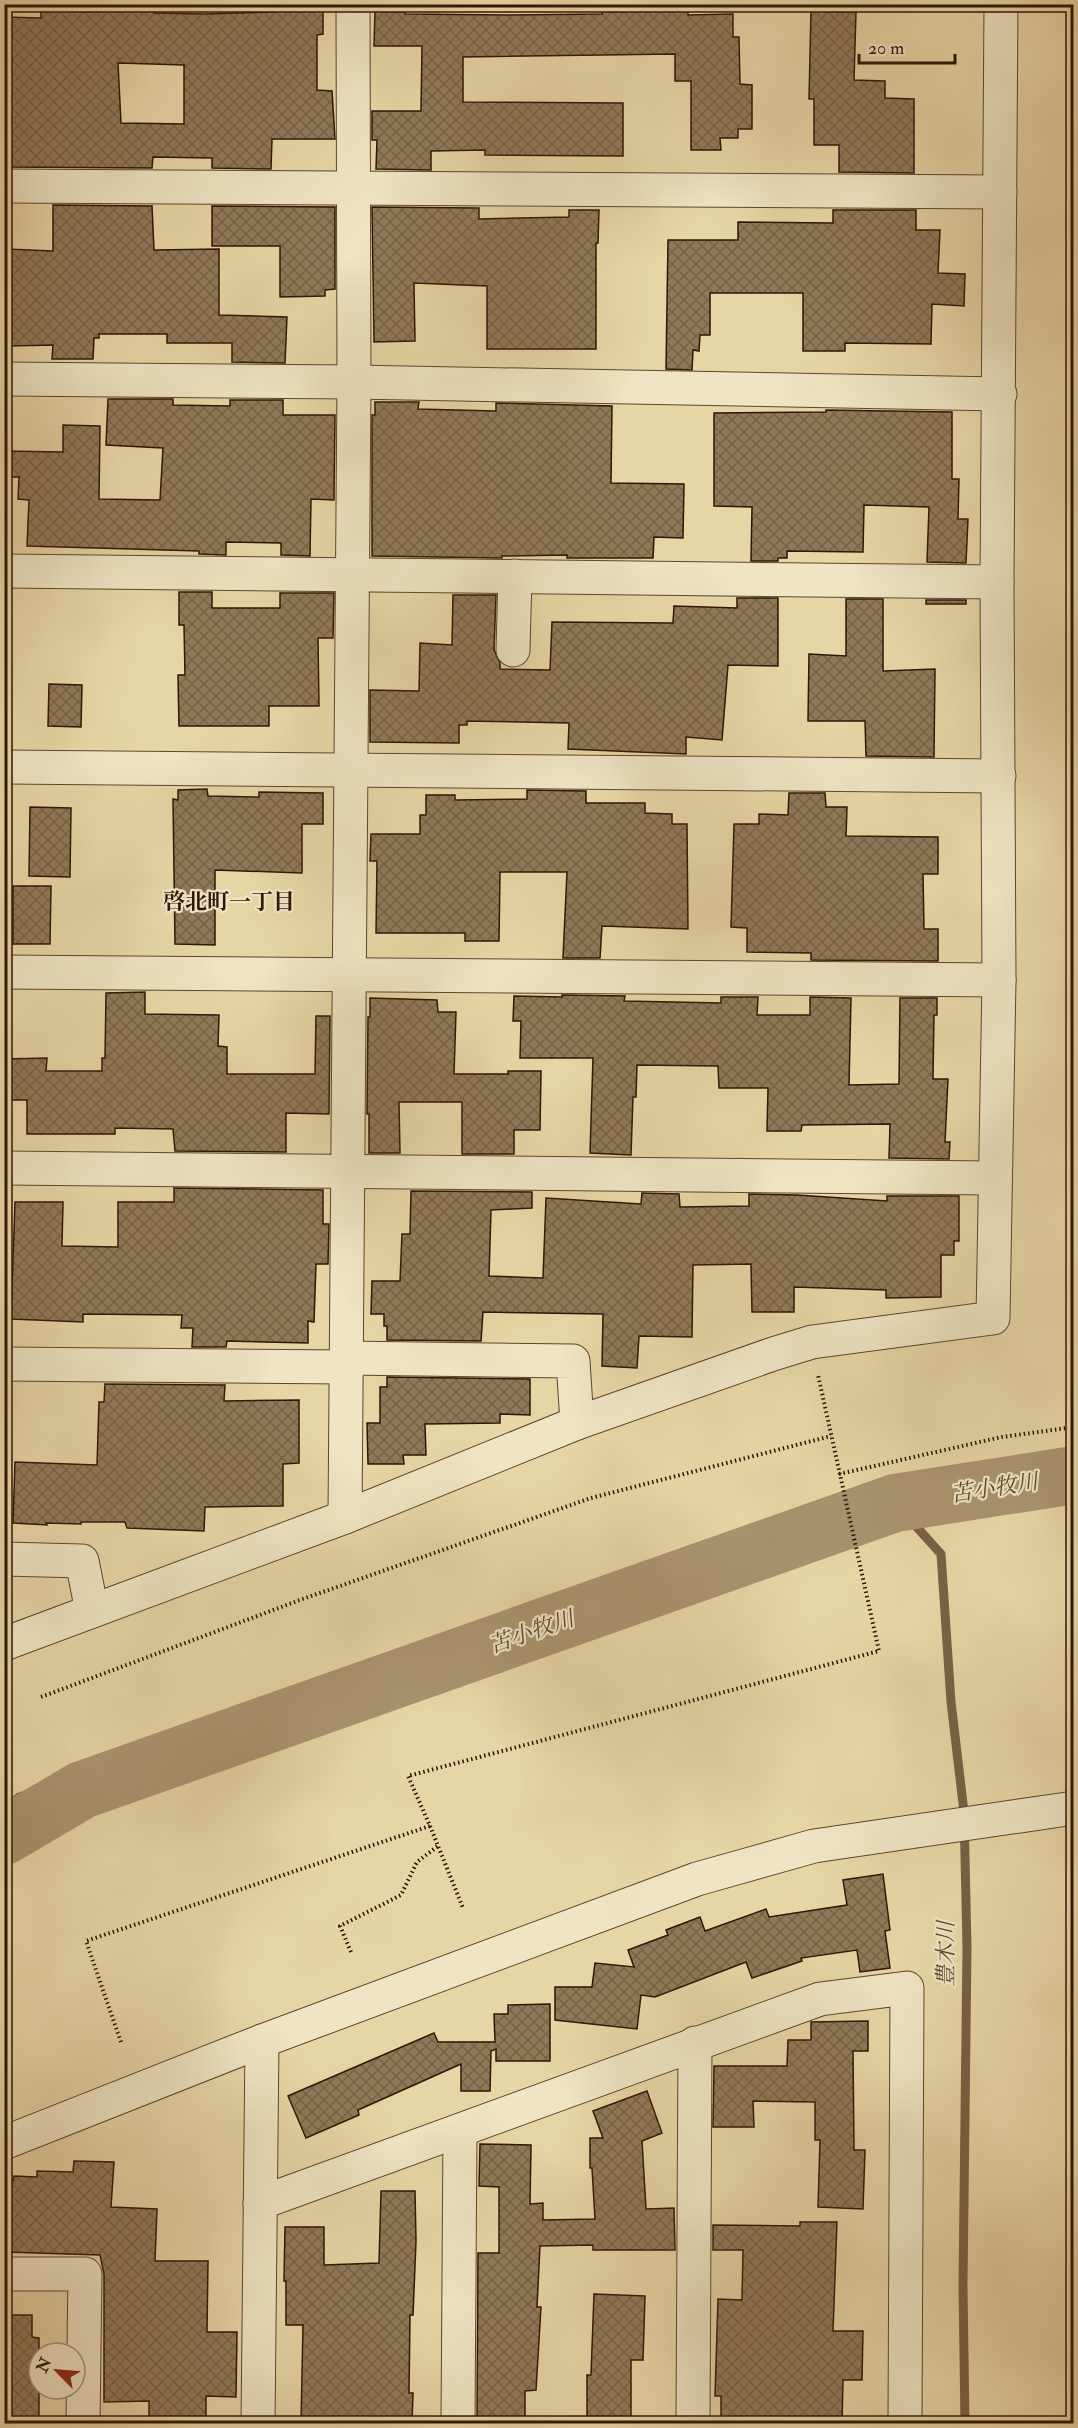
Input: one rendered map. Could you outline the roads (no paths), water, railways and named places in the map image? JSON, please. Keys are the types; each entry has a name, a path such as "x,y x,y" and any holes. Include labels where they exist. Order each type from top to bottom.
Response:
{"street":[{"path":"345,1517 354,382 353,4"},
{"path":"4,1644 345,1517 577,1423 812,1342 993,1318 999,980 997,582 1001,4"},
{"path":"4,186 1000,192"},
{"path":"4,380 354,382 1000,394"},
{"path":"4,571 997,582"},
{"path":"513,650 515,576"},
{"path":"4,767 999,776"},
{"path":"4,972 999,980"},
{"path":"4,1168 994,1178"},
{"path":"4,1364 573,1361 577,1423"},
{"path":"4,1559 82,1560 92,1611"},
{"path":"4,2143 262,2041 697,1879 814,1846 1074,1808"},
{"path":"260,2203 460,2132 820,1998 907,1988 905,2424"},
{"path":"258,2424 262,2041"},
{"path":"693,2424 695,2043"},
{"path":"458,2424 460,2132"},
{"path":"4,2274 84,2274 83,2424"}],"water":[{"path":"82,1773 78,1798 5,1847 5,1804 17,1794"}],"waterway":[{"name":"苫小牧川","path":"4,1836 82,1790 895,1503 1074,1475"},
{"name":"豊木川","path":"895,1503 941,1554 951,1702 964,1812 967,1947 963,2285 965,2424"}],"district":[{"name":"啓北町一丁目","path":"229,901"}]}
